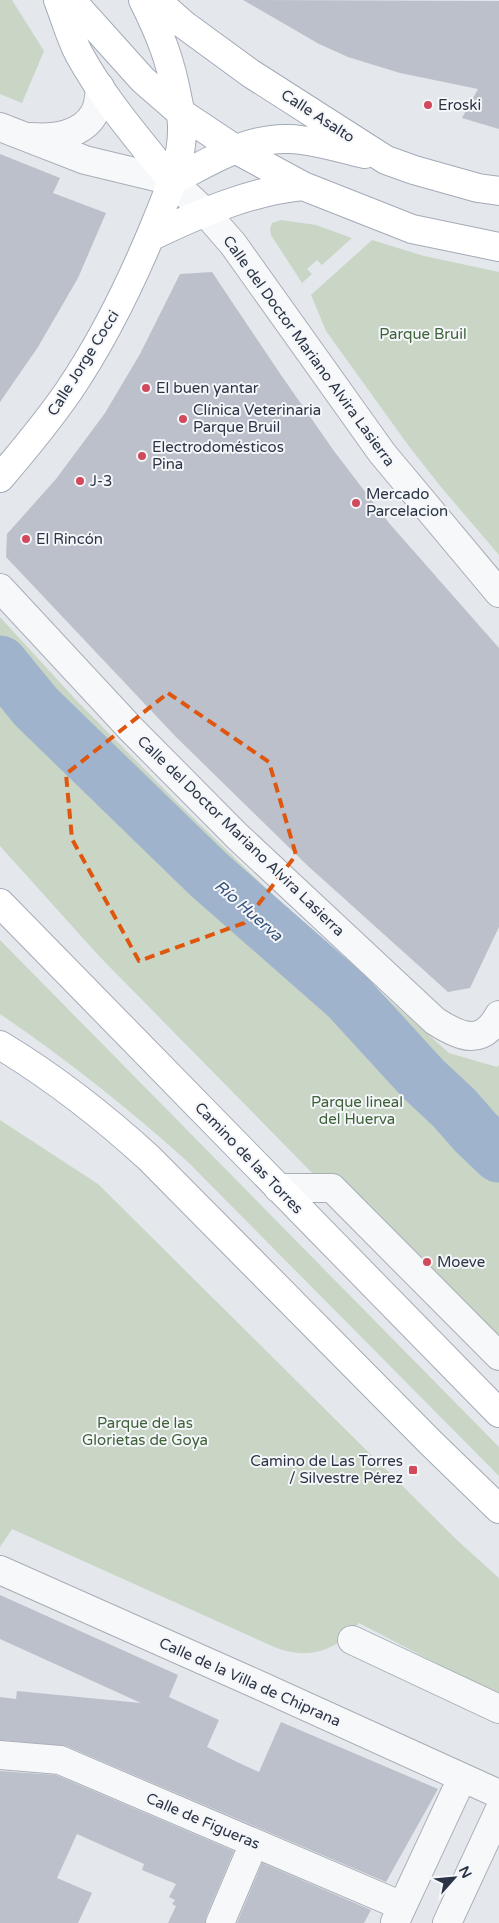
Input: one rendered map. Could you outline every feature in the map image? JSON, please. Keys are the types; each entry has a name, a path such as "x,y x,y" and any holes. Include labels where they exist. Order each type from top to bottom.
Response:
{"main road":[{"path":"58,0 78,53 100,87 172,181"},
{"path":"71,0 143,80 180,113 235,149 303,186 412,229 499,247"},
{"path":"143,0 165,46 172,68 180,113 181,141 179,159 172,181"},
{"name":"Calle Asalto","path":"156,0 183,24 250,73 386,160 414,170 499,192"},
{"path":"172,181 235,149 269,140 309,141 386,160"},
{"name":"Calle Jorge Cocci","path":"0,478 29,445 68,392 119,304 150,237 172,181"},
{"path":"150,237 185,220 234,202 273,191 303,186"},
{"name":"Camino de las Torres","path":"0,902 499,1413"},
{"path":"0,1045 74,1095 149,1158 431,1443 499,1509"}],"street":[{"path":"12,131 40,138 77,130 94,114 99,104 100,87"},
{"path":"12,131 84,160 172,181"},
{"name":"Calle del Doctor Mariano Alvira Lasierra","path":"172,181 206,213 233,244 382,453 499,593"},
{"name":"Calle del Doctor Mariano Alvira Lasierra","path":"0,588 131,729 237,836 436,1021 460,1035 470,1036 480,1035 489,1029 499,1015"},
{"path":"278,1188 332,1188 499,1356"},
{"name":"Calle de la Villa de Chiprana","path":"0,1570 499,1794"},
{"path":"352,1640 499,1709"},
{"name":"Calle de Figueras","path":"0,1756 60,1760 254,1843 398,1914"},
{"path":"398,1914 468,1780 499,1771"},
{"path":"447,1923 499,1810"},
{"path":"220,1923 254,1843"}],"highlighted area":[{"path":"168,693 269,762 296,855 244,923 139,961 72,839 66,774"}],"green space":[{"path":"0,0 12,0 44,51 22,103 0,94"},
{"path":"281,220 316,225 352,238 322,265 317,260 307,269 312,274 302,283 271,235 272,223"},
{"name":"Parque Bruil","path":"372,240 424,256 499,272 499,555 408,445 326,331 311,295"},
{"name":"Parque lineal del Huerva","path":"0,617 77,701 180,805 299,920 449,1053 497,1067 499,1065 499,1346 319,1180 99,956 0,846"},
{"path":"0,940 499,1447 499,1476 188,1162 143,1122 96,1085 0,1014"},
{"name":"Parque de las Glorietas de Goya","path":"0,1120 98,1184 459,1542 499,1578 499,1696 359,1623 341,1641 331,1647 309,1653 285,1651 12,1529 0,1547"}],"building":[{"path":"243,0 499,1 499,129 462,118 478,89 400,73 348,57 319,44"},
{"path":"0,154 60,178 53,193 106,213 78,278 38,347 0,402"},
{"path":"212,272 334,451 389,523 499,648 499,927 470,988 448,992 308,866 176,737 6,557 7,534 56,479 105,413 140,354 180,274"},
{"path":"0,1595 178,1675 169,1697 219,1720 207,1747 259,1772 281,1722 438,1789 386,1882 66,1746 0,1740 0,1697 16,1699 17,1691 141,1703 0,1639"},
{"path":"0,1771 56,1775 234,1851 205,1923 168,1923 176,1906 172,1904 175,1900 169,1897 176,1884 142,1870 144,1864 77,1834 57,1878 92,1893 78,1923 0,1923"},
{"path":"262,1863 371,1910 364,1923 237,1923"}],"waterway":[{"name":"Río Huerva","path":"0,663 36,707 209,875 347,996 424,1080 499,1155"}],"place":[{"name":"Eroski","path":"428,105"},
{"name":"El buen yantar","path":"146,388"},
{"name":"Clínica Veterinaria Parque Bruil","path":"183,419"},
{"name":"Electrodomésticos Pina","path":"142,456"},
{"name":"J-3","path":"80,481"},
{"name":"Mercado Parcelacion","path":"356,503"},
{"name":"El Rincón","path":"26,539"},
{"name":"Moeve","path":"427,1262"},
{"name":"Camino de Las Torres / Silvestre Pérez","path":"413,1470"}]}
